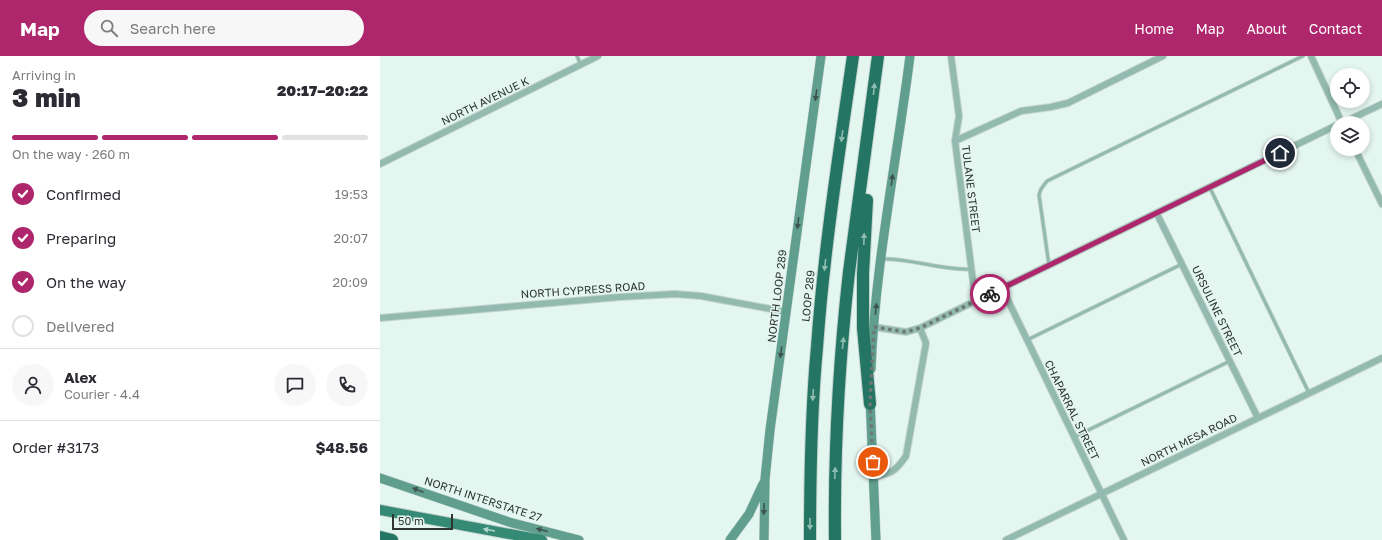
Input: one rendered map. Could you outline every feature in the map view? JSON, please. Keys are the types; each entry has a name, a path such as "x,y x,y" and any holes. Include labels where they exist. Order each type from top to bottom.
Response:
{"highway":[{"name":"LOOP 289","path":"810,540 812,415 817,339 826,254 853,56"},
{"path":"835,540 837,427 849,273 878,56"},
{"path":"870,404 863,320 865,213 871,171 872,109"},
{"path":"380,537 392,540"}],"main road":[{"name":"NORTH LOOP 289","path":"764,540 765,479 821,56"},
{"path":"876,540 870,404 874,327 910,56"},
{"name":"NORTH INTERSTATE 27","path":"380,478 508,522 579,540"},
{"path":"730,540 749,514 765,479"},
{"path":"380,510 542,540"},
{"path":"875,514 881,540"}],"street":[{"name":"NORTH AVENUE K","path":"380,164 598,56"},
{"name":"TULANE STREET","path":"951,56 959,116 955,141 974,289 979,300"},
{"path":"955,141 1021,111 1068,103 1163,56"},
{"path":"1311,56 1339,116"},
{"path":"1357,116 1382,104"},
{"path":"874,327 906,332 920,328 1330,129"},
{"path":"1358,156 1382,204"},
{"name":"URSULINE STREET","path":"1157,214 1258,418"},
{"name":"CHAPARRAL STREET","path":"1002,288 1124,540"},
{"name":"NORTH CYPRESS ROAD","path":"380,318 605,298 675,294 701,296 787,312"},
{"path":"874,477 887,474 898,468 906,456 926,343 920,328"},
{"name":"NORTH MESA ROAD","path":"1006,540 1382,358"}],"lane":[{"path":"577,56 581,64"},
{"path":"1049,266 1039,195 1041,189 1047,181 1303,56"},
{"path":"1210,188 1310,393"},
{"path":"882,258 896,258 925,265 971,269"},
{"path":"1027,340 1182,263"},
{"path":"1074,437 1230,361"}],"way so far":[{"path":"873,462 870,404 874,327 890,331 906,332 920,328 990,294"}],"route":[{"path":"990,294 1280,153"}]}
